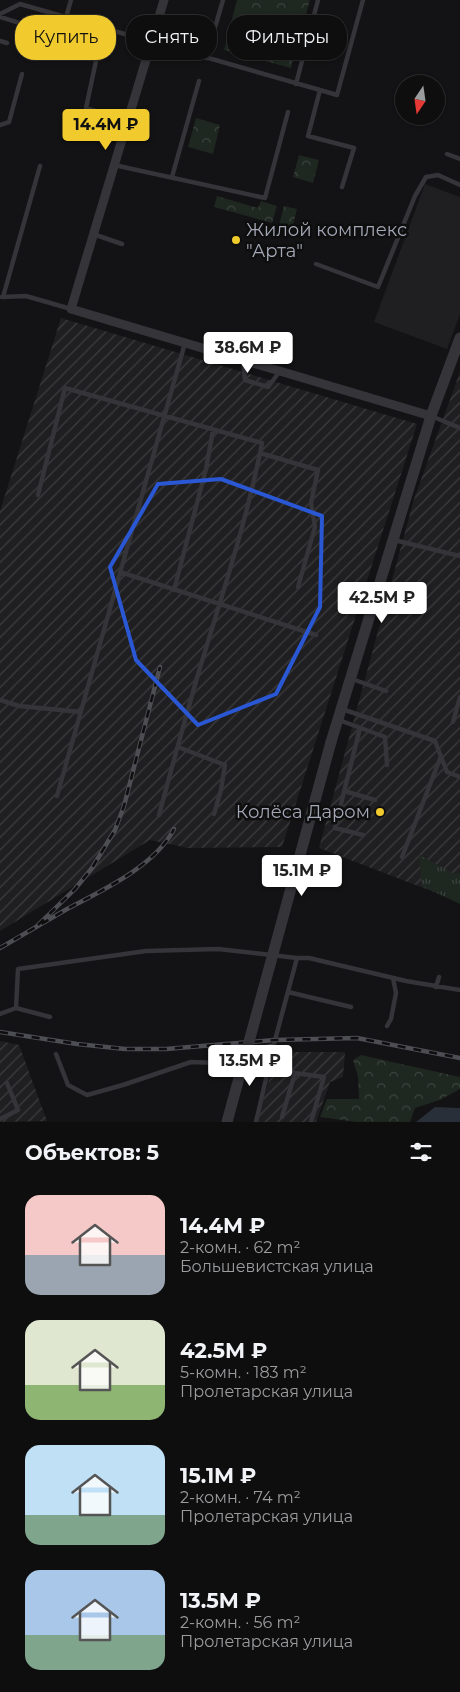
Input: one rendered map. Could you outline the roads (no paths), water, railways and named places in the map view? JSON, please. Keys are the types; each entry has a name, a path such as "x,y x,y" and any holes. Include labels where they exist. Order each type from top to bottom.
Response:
{"street":[{"path":"159,15 164,0"},
{"path":"146,60 71,309 431,416"},
{"path":"227,1122 331,742 431,416 456,363 460,338"}],"lane":[{"path":"67,15 71,0"},
{"path":"217,20 223,0"},
{"path":"296,84 318,0"},
{"path":"213,60 337,95 363,0"},
{"path":"0,16 20,4 56,15"},
{"path":"0,16 15,21"},
{"path":"0,41 7,43"},
{"path":"96,60 86,108 127,122"},
{"path":"0,125 9,122 22,74"},
{"path":"172,177 199,81"},
{"path":"320,90 308,136 354,148 342,187"},
{"path":"114,165 266,198 288,112"},
{"path":"446,154 460,159"},
{"path":"40,166 1,297 26,296 71,309"},
{"path":"316,264 378,286 415,196 426,177 438,176 460,185"},
{"path":"94,234 122,244"},
{"path":"57,796 185,343"},
{"path":"242,360 245,380 268,387 280,371"},
{"path":"38,495 65,388 262,443 257,472 159,815"},
{"path":"431,416 460,428"},
{"path":"174,590 206,469 213,430"},
{"path":"260,453 318,470 311,503 315,527 298,587"},
{"path":"394,540 460,556"},
{"path":"120,572 316,635"},
{"path":"351,679 386,691"},
{"path":"453,722 460,697"},
{"path":"0,700 19,706 81,712"},
{"path":"340,714 360,728 385,737 387,765"},
{"path":"340,714 436,741 447,772 460,777"},
{"path":"360,728 335,828 363,835"},
{"path":"178,747 225,765 221,790 214,814"},
{"path":"402,856 441,756"},
{"path":"344,792 375,800"},
{"path":"16,1008 18,969 146,951 218,949 309,958 393,978 458,990 460,995"},
{"path":"256,1122 269,1065 298,958"},
{"path":"436,987 439,977"},
{"path":"388,1026 396,993 393,978"},
{"path":"288,992 351,1007"},
{"path":"0,1014 16,1008 50,1017"},
{"path":"56,1054 68,1085 87,1096 123,1086 191,1062 269,1065 295,1073 324,1077 311,1122"},
{"path":"282,1117 295,1073"},
{"path":"0,1119 18,1110 7,1083"}],"railway":[{"path":"38,925 75,889 92,868 115,830 124,806 160,667"},
{"path":"0,948 127,876 154,854 174,829"},
{"path":"0,1032 77,1044 125,1049 166,1049 275,1040 357,1038 460,1058"},
{"path":"215,1058 271,1046"}],"place":[{"name":"Жилой комплекс \"Арта\"","path":"236,240"},
{"name":"Колёса Даром","path":"380,812"}]}
